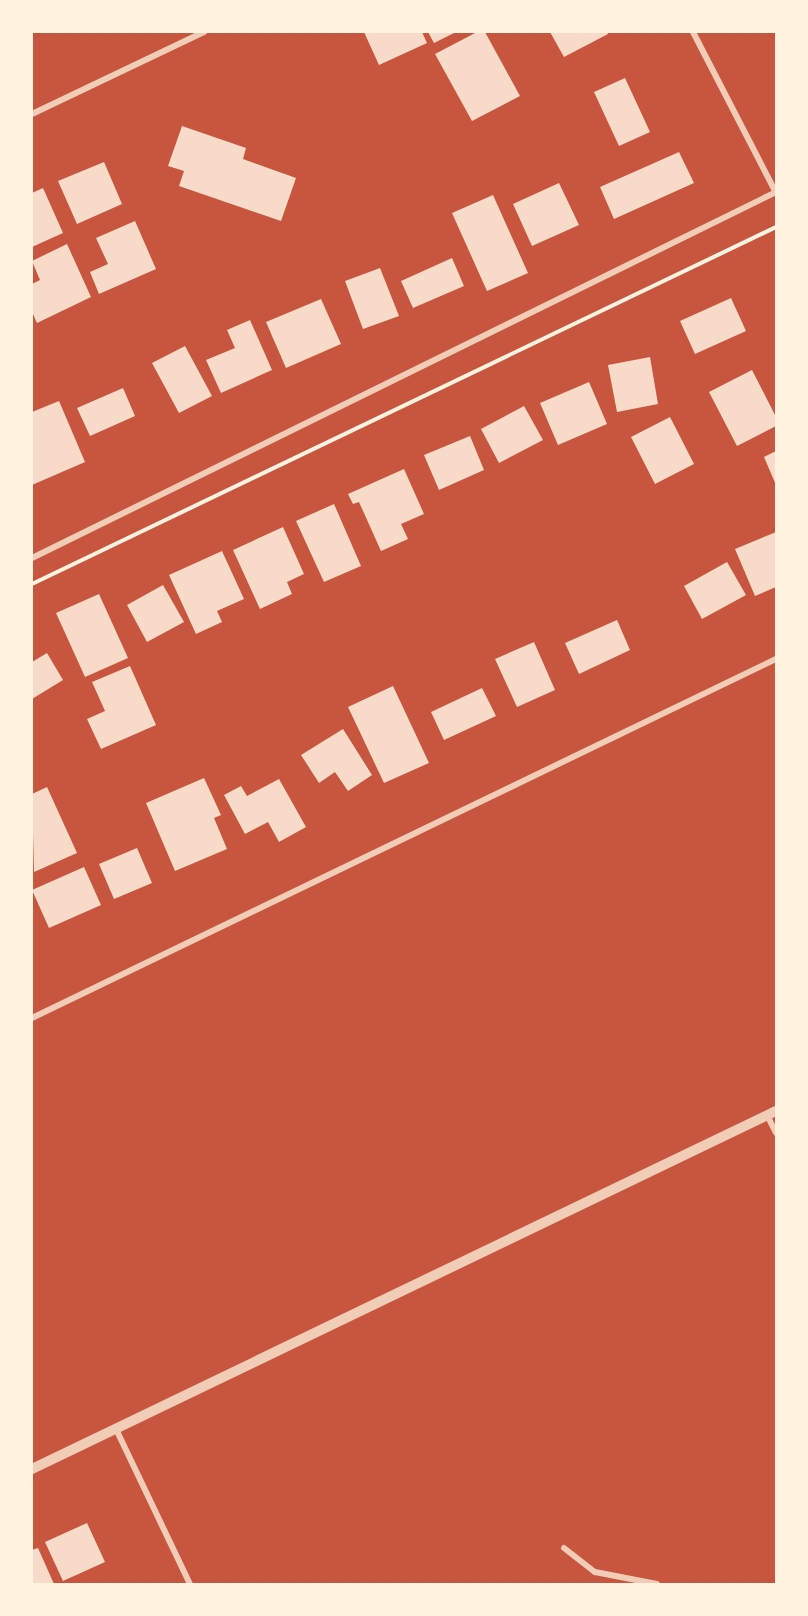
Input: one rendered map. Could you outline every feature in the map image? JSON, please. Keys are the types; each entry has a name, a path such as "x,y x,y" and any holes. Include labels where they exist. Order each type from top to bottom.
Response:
{"street":[{"path":"32,114 204,32"},
{"path":"32,558 776,193 693,32"},
{"path":"32,1018 777,659"},
{"path":"32,1469 772,1113 777,1133"},
{"path":"116,1429 190,1584"},
{"path":"564,1548 595,1572 657,1584"}],"path":[{"path":"32,584 777,227"}],"building":[{"path":"364,32 422,32 427,43 379,65"},
{"path":"428,32 456,32 434,43"},
{"path":"477,32 485,32 520,96 472,121 435,54"},
{"path":"550,32 607,32 608,34 564,57"},
{"path":"625,78 650,132 619,146 594,92"},
{"path":"182,126 246,148 243,159 296,178 281,221 179,186 184,171 168,166"},
{"path":"679,152 694,183 614,219 600,187"},
{"path":"104,162 122,204 77,224 58,181"},
{"path":"559,183 579,225 532,246 513,204"},
{"path":"43,188 63,233 32,247 32,193"},
{"path":"493,195 528,273 487,291 452,213"},
{"path":"135,221 156,269 99,294 90,272 108,264 96,238"},
{"path":"67,244 91,297 37,323 32,312 32,284 40,280 32,261"},
{"path":"452,258 464,286 413,308 401,281"},
{"path":"380,268 399,316 363,329 345,281"},
{"path":"731,298 746,331 695,354 680,321"},
{"path":"321,299 341,344 286,368 266,322"},
{"path":"250,320 272,370 221,393 206,360 235,348 227,330"},
{"path":"185,346 212,396 179,413 152,363"},
{"path":"650,357 658,404 617,412 608,365"},
{"path":"752,370 776,417 776,426 737,446 709,392"},
{"path":"589,382 607,424 558,445 540,403"},
{"path":"123,388 135,416 90,436 77,408"},
{"path":"59,401 85,462 32,485 32,412"},
{"path":"524,406 543,440 499,463 481,429"},
{"path":"670,417 694,464 655,484 631,437"},
{"path":"470,436 484,470 439,490 424,455"},
{"path":"776,451 776,485 764,457"},
{"path":"404,469 424,514 401,524 408,539 381,551 359,502 353,504 348,494"},
{"path":"334,504 361,566 324,582 296,521"},
{"path":"283,527 304,574 287,582 292,594 260,609 233,550"},
{"path":"776,532 776,587 755,596 735,549"},
{"path":"222,551 244,599 217,611 222,622 196,634 169,575"},
{"path":"727,562 746,595 702,619 684,586"},
{"path":"163,585 184,622 147,642 127,605"},
{"path":"99,594 128,658 85,677 56,613"},
{"path":"617,620 630,650 579,674 565,643"},
{"path":"534,642 555,690 517,707 495,659"},
{"path":"47,653 63,680 32,699 32,662"},
{"path":"130,666 156,725 101,749 87,719 105,711 92,682"},
{"path":"393,686 429,763 384,783 348,707"},
{"path":"482,688 496,716 444,740 431,712"},
{"path":"343,729 372,775 348,791 335,772 319,783 301,755"},
{"path":"204,778 221,815 214,818 227,849 175,871 146,803"},
{"path":"279,779 306,827 279,842 268,822 245,834 224,795 241,786 247,796"},
{"path":"47,787 77,853 34,872 32,794"},
{"path":"137,848 152,883 114,899 99,864"},
{"path":"84,867 101,905 49,928 32,890"},
{"path":"87,1523 105,1562 63,1581 45,1542"},
{"path":"38,1548 54,1584 32,1584 32,1550"}]}
